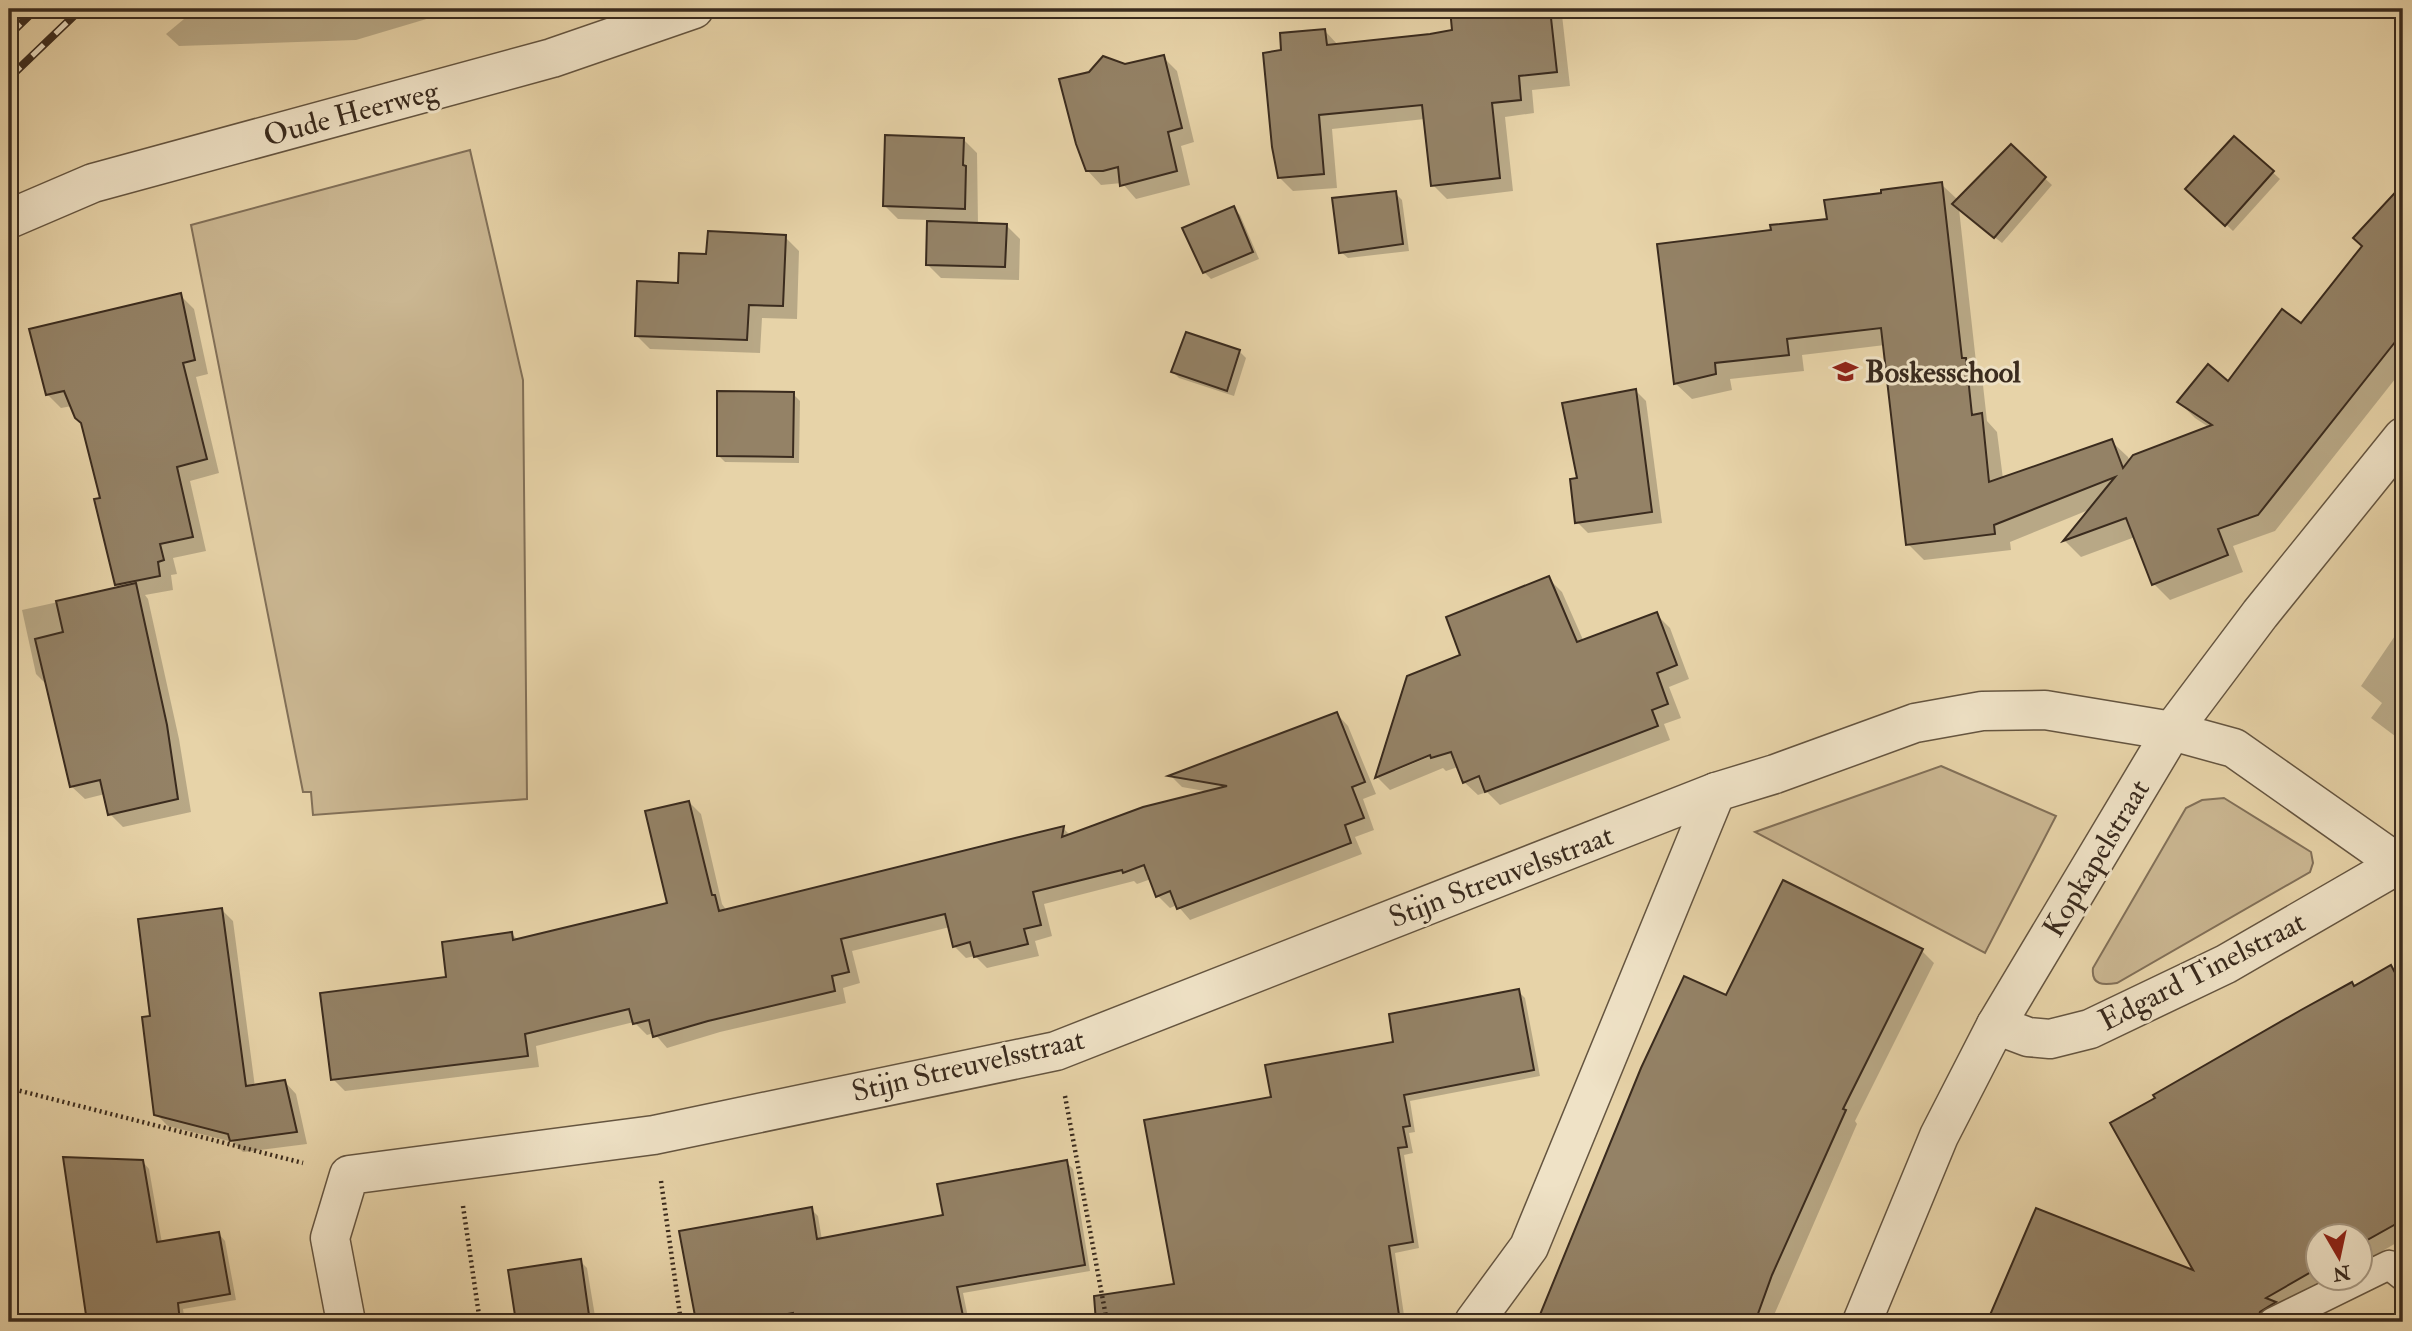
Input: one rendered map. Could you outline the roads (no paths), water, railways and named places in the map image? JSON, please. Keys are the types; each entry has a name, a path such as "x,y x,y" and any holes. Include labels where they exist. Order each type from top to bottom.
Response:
{"street":[{"name":"Oude Heerweg","path":"9,219 93,183 552,58 694,9"},
{"name":"Kopkapelstraat","path":"1862,1322 1940,1136 1996,1025 2172,731 2260,614 2403,437"},
{"name":"Stijn Streuvelsstraat","path":"346,1322 330,1238 349,1175 654,1135 1056,1051 1716,792 1775,774 1915,723 1982,710 2045,710 2172,731"},
{"name":"Edgard Tinelstraat","path":"1996,1025 2028,1037 2050,1039 2090,1029 2226,964 2401,865 2234,748 2172,731"},
{"path":"1474,1322 1528,1247 1716,792"}],"lane":[{"path":"2273,1322 2389,1265 2403,1276"}],"railway":[{"path":"9,35 36,9"},
{"path":"9,78 81,9"}],"place":[{"name":"Boskesschool","path":"1845,372"}]}
